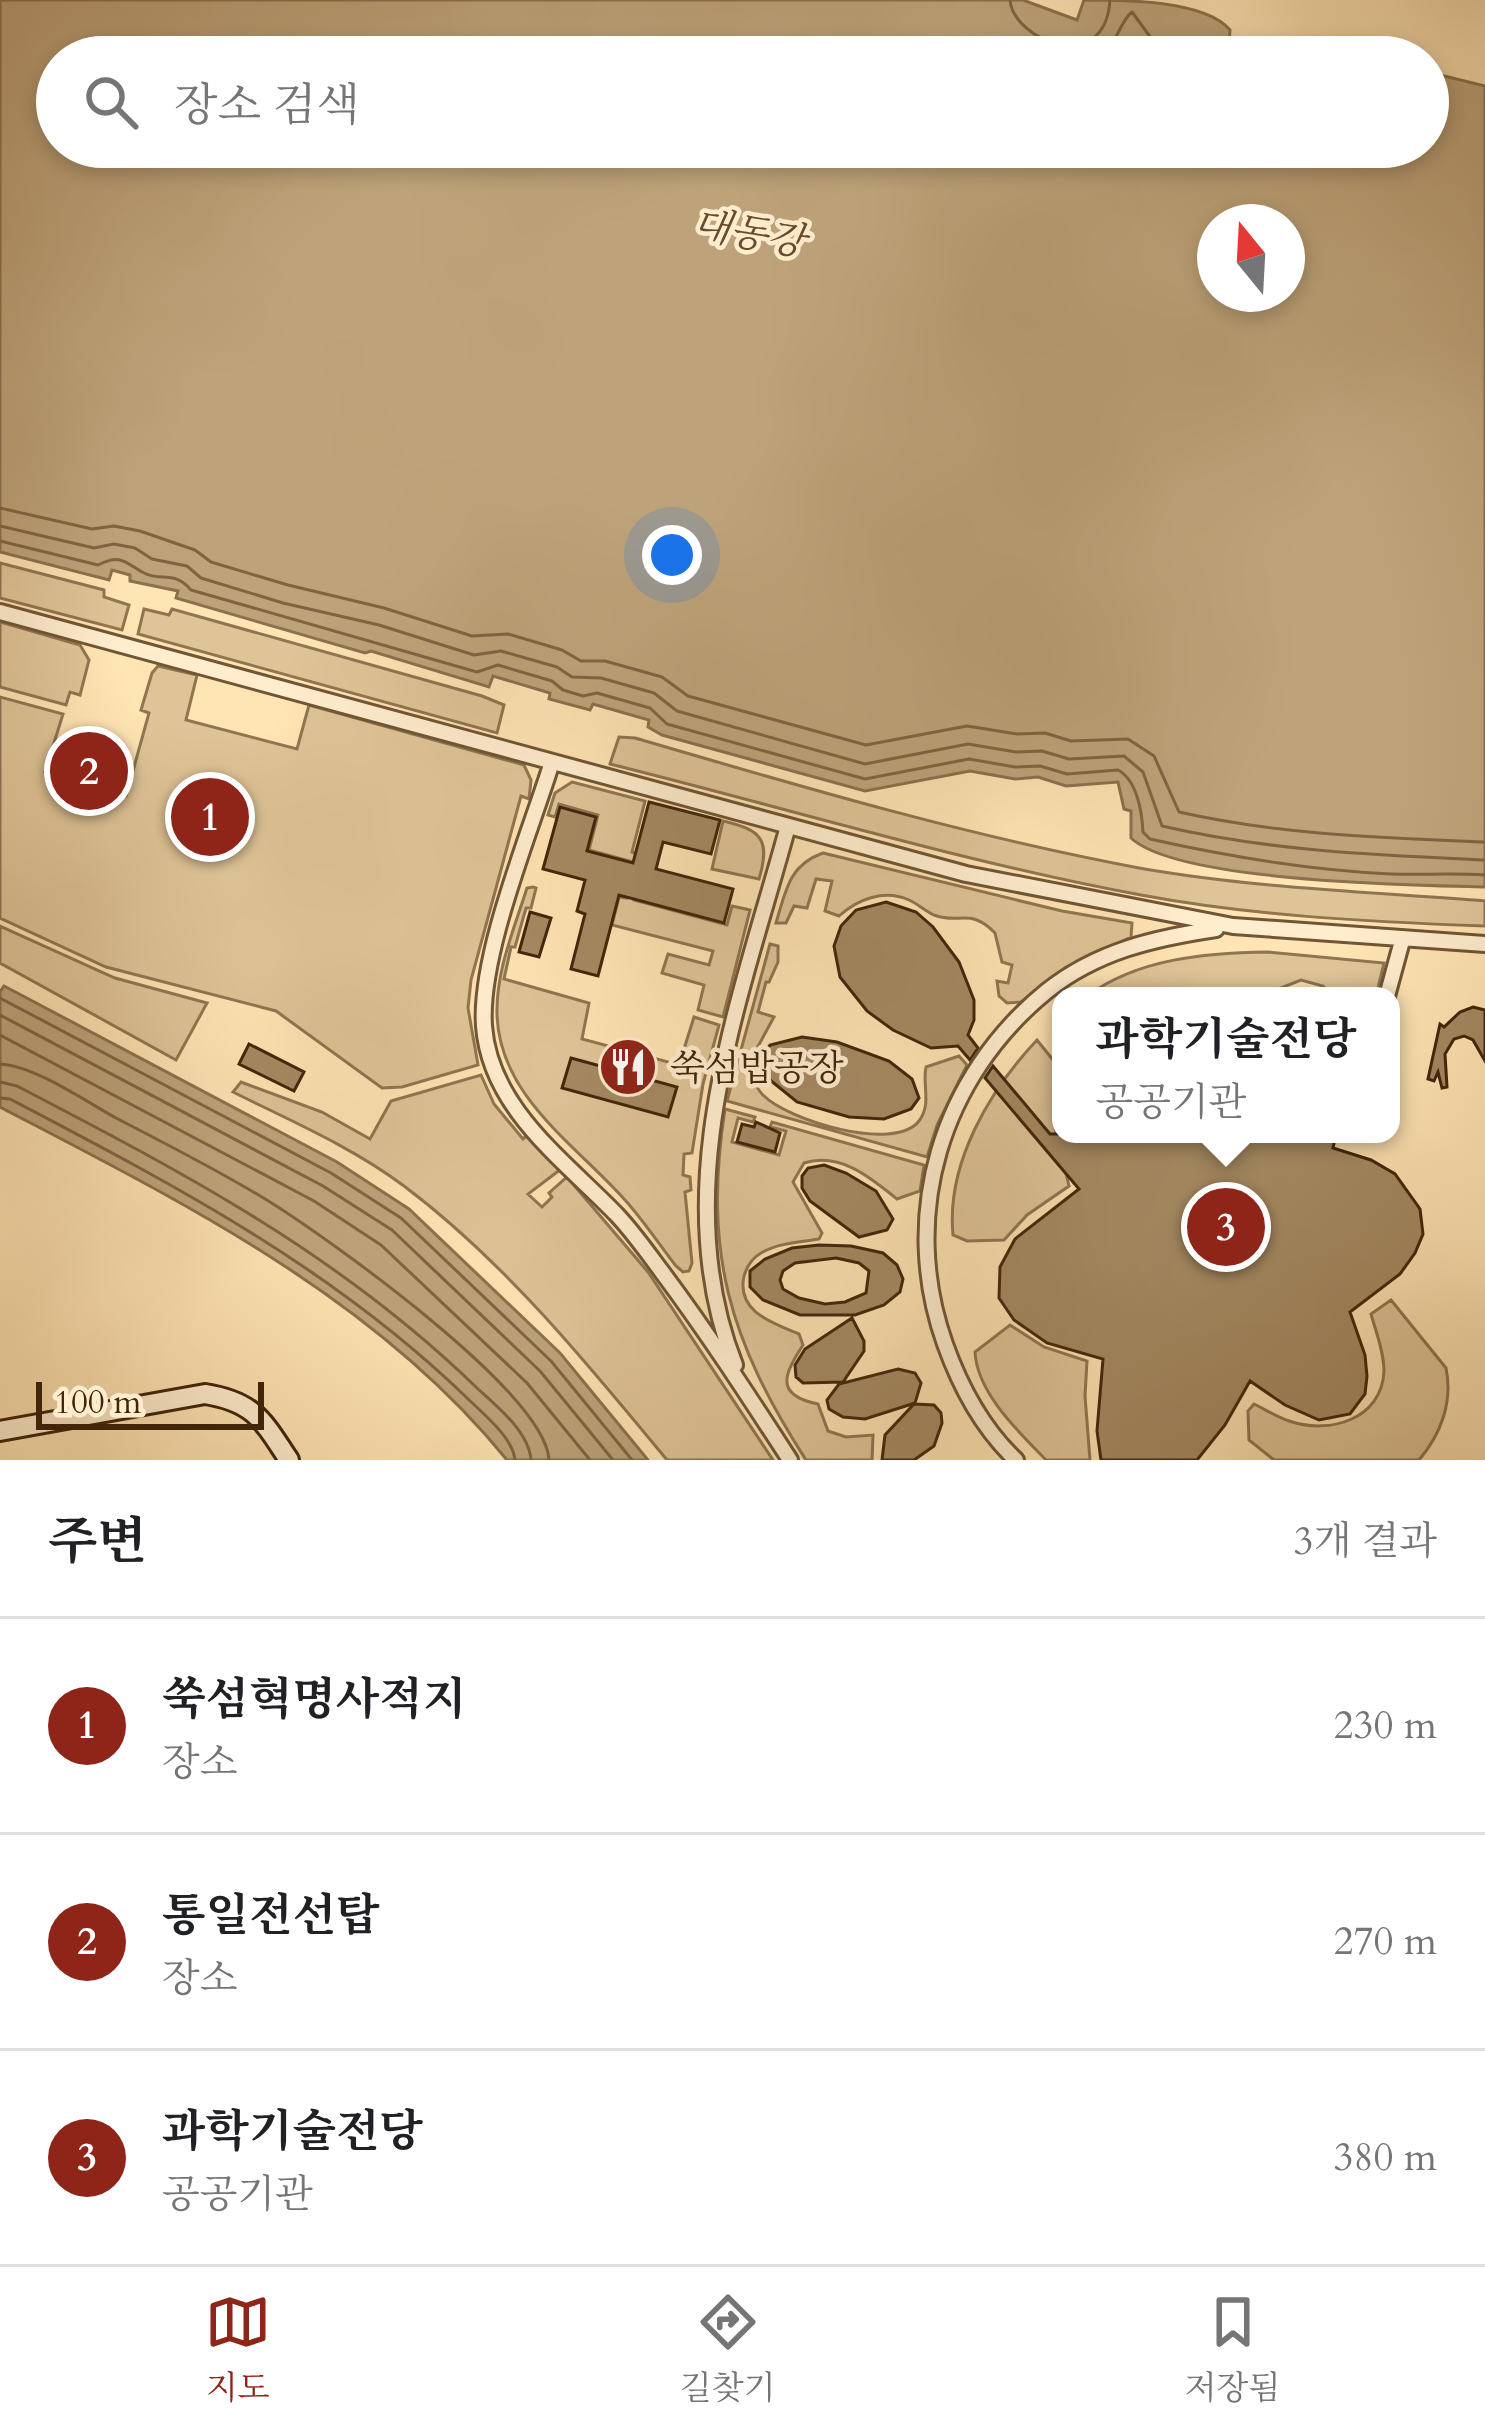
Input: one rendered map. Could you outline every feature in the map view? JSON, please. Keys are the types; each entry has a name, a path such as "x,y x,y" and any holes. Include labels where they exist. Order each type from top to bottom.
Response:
{"street":[{"path":"0,612 966,874 1233,926 1485,944"},
{"path":"552,762 489,964 484,1010 492,1065 514,1106 622,1220 790,1460"},
{"path":"743,1387 714,1300 704,1233 706,1183 721,1083 788,826"},
{"path":"1052,987 1130,946 1233,926"},
{"path":"1389,987 1402,941"},
{"path":"1016,1460 966,1393 944,1342 932,1298 925,1221 949,1121 988,1051 1052,987"},
{"path":"0,1431 206,1394 232,1399 257,1413 290,1460"}],"shaded area":[{"path":"0,563 104,590 104,597 129,605 122,630 0,598"},
{"path":"144,609 169,615 172,609 482,696 504,705 497,733 138,634"},
{"path":"0,622 80,645 89,660 80,695 70,692 66,705 0,687"},
{"path":"158,666 197,675 186,720 297,749 309,705 524,765 531,780 529,799 521,796 471,980 468,1008 478,1065 402,1087 382,1088 276,1011 106,967 0,918 0,697 63,714 45,772 66,794 89,802 126,796 149,713 141,710"},
{"path":"619,737 948,826 1139,868 1268,885 1485,901 1485,926 1269,913 1074,882 610,764"},
{"path":"572,782 645,801 632,852 645,857 634,900 727,925 732,906 750,910 723,1017 698,1010 704,985 662,973 668,954 709,965 713,951 612,925 619,897 627,898 637,863 589,850 598,815 559,804 555,817 548,815 555,793"},
{"path":"723,821 760,838 764,854 759,879 712,869"},
{"path":"823,853 1062,911 1132,923 1131,937 1065,968 1021,1002 1007,1003 999,996 997,981 1008,983 1012,965 1002,962 995,933 979,921 943,918 890,895 863,901 839,916 825,911 832,881 816,879 807,908 794,906 786,923 776,923 796,872"},
{"path":"533,887 531,908 526,908 515,947 511,947 504,979 589,1003 582,1039 679,1065 694,1017 719,1025 692,1153 684,1154 683,1175 690,1177 691,1190 685,1192 689,1271 676,1266 625,1200 543,1117 511,1070 501,1043 497,998 527,888"},
{"path":"0,926 115,978 207,1003 176,1060 0,963"},
{"path":"770,944 778,946 778,962 766,982 758,1012 774,1017 750,1061 760,1091 776,1105 816,1123 887,1134 906,1130 923,1115 926,1067 959,1056 967,1065 927,1157 727,1101"},
{"path":"1268,952 1384,963 1378,987 1324,987 1301,980 1283,987 1101,987 1151,966"},
{"path":"1037,1040 1052,1059 1052,1143 1059,1143 1069,1186 1027,1215 1004,1240 967,1241 953,1235 953,1208 964,1155 988,1105"},
{"path":"481,1075 494,1104 523,1139 526,1136 561,1169 528,1194 542,1207 567,1177 648,1272 773,1460 667,1460 543,1315 441,1216 364,1159 233,1092 241,1082 322,1112 370,1139 391,1101"},
{"path":"725,1109 755,1117 753,1122 738,1118 732,1142 779,1155 786,1131 770,1127 772,1122 924,1165 920,1191 897,1199 842,1164 804,1163 793,1182 822,1233 819,1239 768,1250 752,1260 744,1276 743,1288 751,1307 799,1334 803,1345 788,1374 789,1389 818,1404 828,1431 846,1437 873,1435 872,1460 806,1460 758,1375 728,1293 721,1251 719,1160"},
{"path":"1391,1300 1446,1368 1443,1417 1419,1460 1274,1460 1249,1440 1248,1411 1254,1404 1305,1425 1337,1424 1364,1412 1381,1388 1384,1371 1371,1314"},
{"path":"1010,1325 1044,1347 1087,1361 1090,1460 1046,1460 991,1397 975,1352"}],"water":[{"name":"대동강","path":"0,0 1023,0 1077,20 1084,0 1120,0 1183,7 1218,20 1230,30 1230,36 36,36 36,168 1449,168 1449,77 1485,86 1485,887 1299,878 1196,864 1157,853 1131,838 1131,811 1124,809 1118,782 1066,786 1038,777 1015,779 970,771 865,791 662,735 648,727 649,720 593,704 590,710 549,699 550,693 493,676 489,687 176,598 178,591 130,581 130,575 112,570 109,580 0,552"},
{"path":"4,986 337,1162 409,1209 560,1353 648,1460 507,1460 398,1349 337,1302 206,1217 0,1107 0,992"}],"building":[{"path":"649,802 720,820 711,854 663,842 656,869 733,889 724,923 619,895 598,976 571,969 585,914 577,911 585,880 543,869 560,807 596,817 587,851 633,863"},
{"path":"886,902 916,912 959,962 974,1000 968,1035 978,1048 970,1060 958,1046 931,1048 893,1030 867,1011 840,977 834,946 841,926 856,910"},
{"path":"530,912 551,918 539,957 519,952"},
{"path":"1473,1007 1485,1010 1485,1061 1473,1040 1454,1039 1445,1054 1447,1087 1442,1088 1438,1072 1434,1081 1428,1079 1440,1024 1444,1027"},
{"path":"802,1037 837,1042 889,1061 912,1079 919,1098 911,1109 884,1119 849,1117 797,1102 770,1080 763,1063 770,1045"},
{"path":"249,1044 304,1072 294,1091 239,1064"},
{"path":"571,1058 677,1087 668,1117 562,1088"},
{"path":"993,1066 1052,1134 1052,1143 1334,1143 1333,1148 1371,1160 1395,1174 1420,1209 1423,1234 1400,1274 1350,1312 1367,1376 1365,1394 1350,1414 1319,1420 1285,1405 1250,1381 1225,1425 1197,1460 1101,1460 1097,1431 1103,1359 1047,1343 1014,1320 999,1298 1000,1267 1015,1239 1079,1189 985,1078"},
{"path":"756,1122 780,1133 775,1152 737,1142 742,1124 754,1127"},
{"path":"824,1165 876,1191 893,1219 887,1230 859,1237 810,1201 802,1188 802,1176 808,1168"},
{"path":"851,1246 883,1253 897,1265 903,1279 900,1292 884,1305 855,1315 800,1315 763,1300 750,1287 750,1271 792,1248","holes":["836,1258 859,1263 869,1271 866,1293 845,1302 825,1304 799,1298 783,1289 780,1280 783,1271 795,1263"]},
{"path":"852,1318 864,1351 843,1382 803,1383 796,1377 795,1365 805,1349"},
{"path":"898,1369 915,1373 921,1383 915,1403 865,1419 843,1417 829,1409 827,1400 839,1384"},
{"path":"914,1404 934,1405 941,1413 934,1446 914,1460 882,1460 885,1435"}],"place":[{"name":"통일전선탑","path":"89,771"},
{"name":"쑥섬혁명사적지","path":"210,817"},
{"name":"쑥섬밥공장","path":"628,1067"},
{"name":"과학기술전당","path":"1226,1227"}]}
